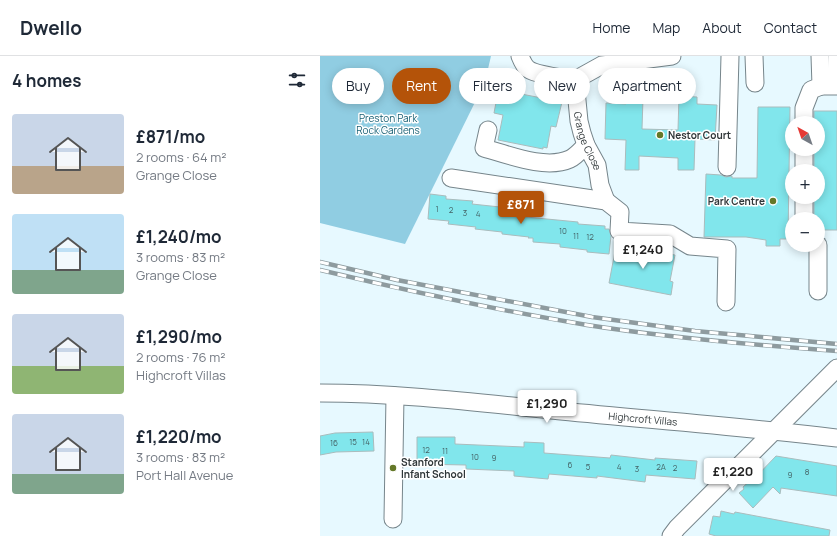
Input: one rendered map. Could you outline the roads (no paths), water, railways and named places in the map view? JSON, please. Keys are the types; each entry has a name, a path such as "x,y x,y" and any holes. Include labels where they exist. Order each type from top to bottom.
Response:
{"street":[{"path":"520,56 523,64 529,70 534,72"},
{"path":"590,72 602,65 672,56"},
{"path":"727,167 730,56"},
{"path":"754,56 755,83"},
{"path":"820,56 821,86"},
{"path":"804,116 804,108 811,90 821,86 836,86 836,56"},
{"name":"Grange Close","path":"577,104 579,121 586,145 597,165 600,185 606,201 620,212 619,231 670,234 690,246 727,250 726,302"},
{"path":"488,130 484,148 531,161 550,164 569,159 580,152 586,145"},
{"path":"451,178 606,201"},
{"path":"818,252 818,291"},
{"path":"671,536 677,528 837,368"},
{"name":"Highcroft Villas","path":"320,393 349,392 395,396 775,430 837,438"},
{"path":"393,519 395,396"}],"railway":[{"path":"320,262 397,280 592,317 695,331 837,344"},
{"path":"320,270 453,300 587,325 712,341 837,351"}],"place":[{"name":"Nestor Court","path":"660,135"},
{"name":"Park Centre","path":"773,201"},
{"name":"Stanford Infant School","path":"393,468"}],"park label":[{"name":"Preston Park Rock Gardens","path":"388,124"}]}
